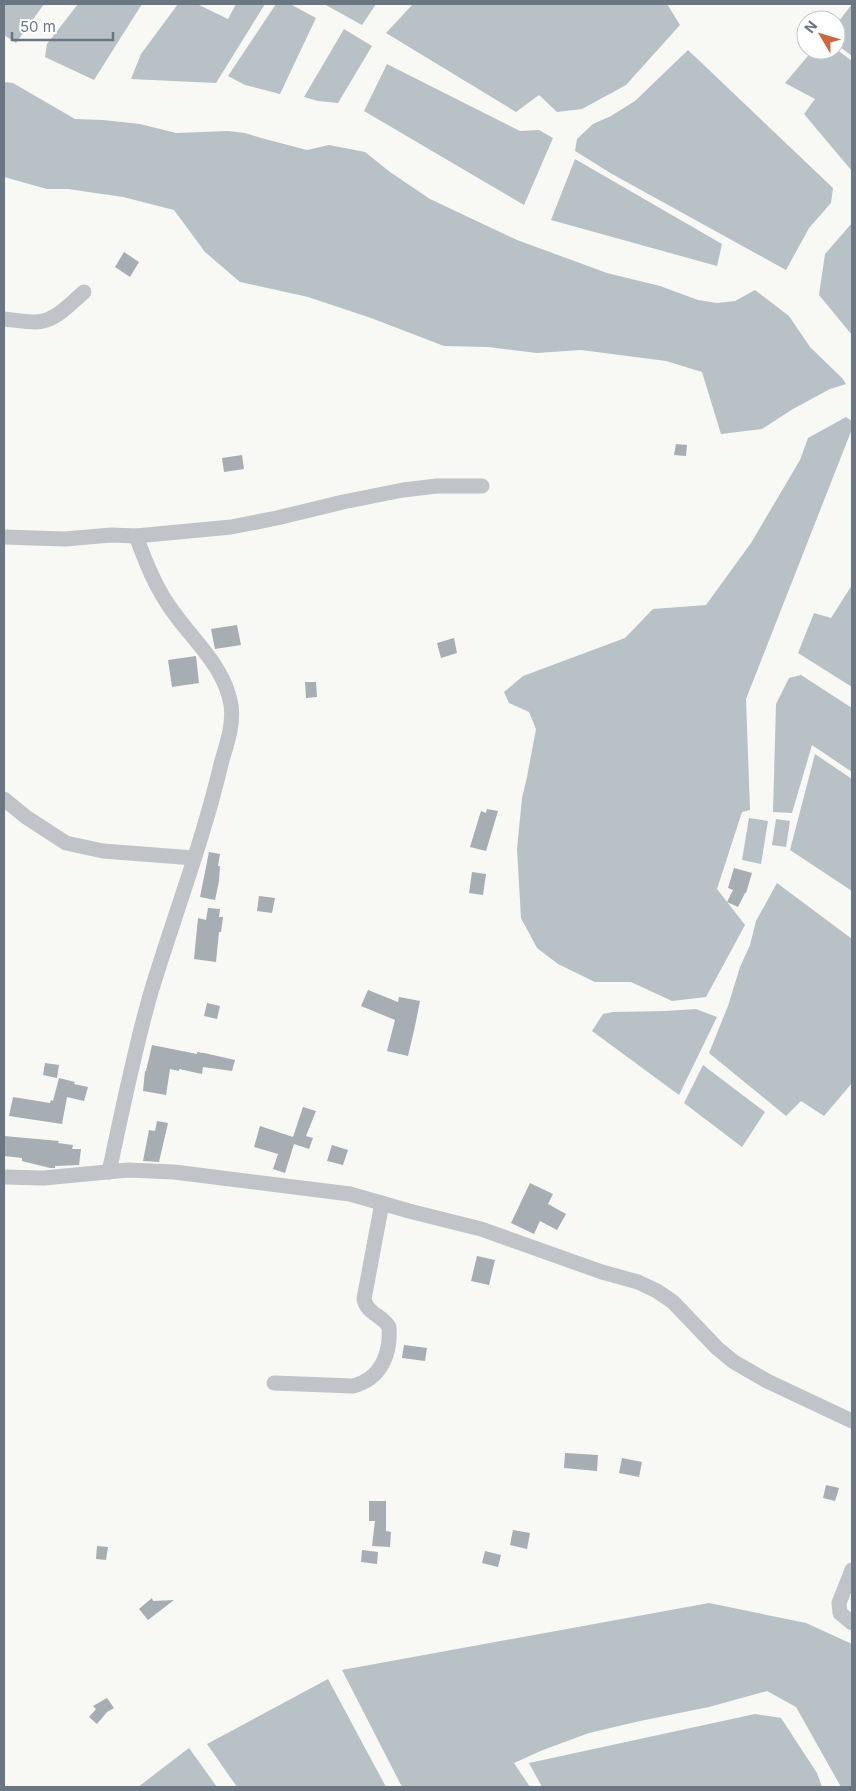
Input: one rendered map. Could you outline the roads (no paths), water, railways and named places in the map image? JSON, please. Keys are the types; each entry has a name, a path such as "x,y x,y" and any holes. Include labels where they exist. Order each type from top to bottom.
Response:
{"street":[{"path":"4,319 36,322 49,320 63,311 84,292"},
{"path":"4,538 65,539 111,535 136,536 231,527 403,490 437,486 482,486"},
{"path":"109,1172 128,1081 151,992 180,906 221,766 232,720 231,705 221,676 160,592 148,570 136,536"},
{"path":"4,800 66,843 103,851 194,858"},
{"path":"4,1177 44,1178 148,1170 350,1194 437,1219 481,1229 602,1272 645,1285 657,1291 673,1302 717,1348 734,1362 767,1381 852,1421"},
{"path":"274,1383 353,1386 363,1384 382,1367 386,1358 389,1327 387,1323 367,1308 364,1299 382,1203"},
{"path":"852,1570 838,1603 840,1614 852,1623"}]}
